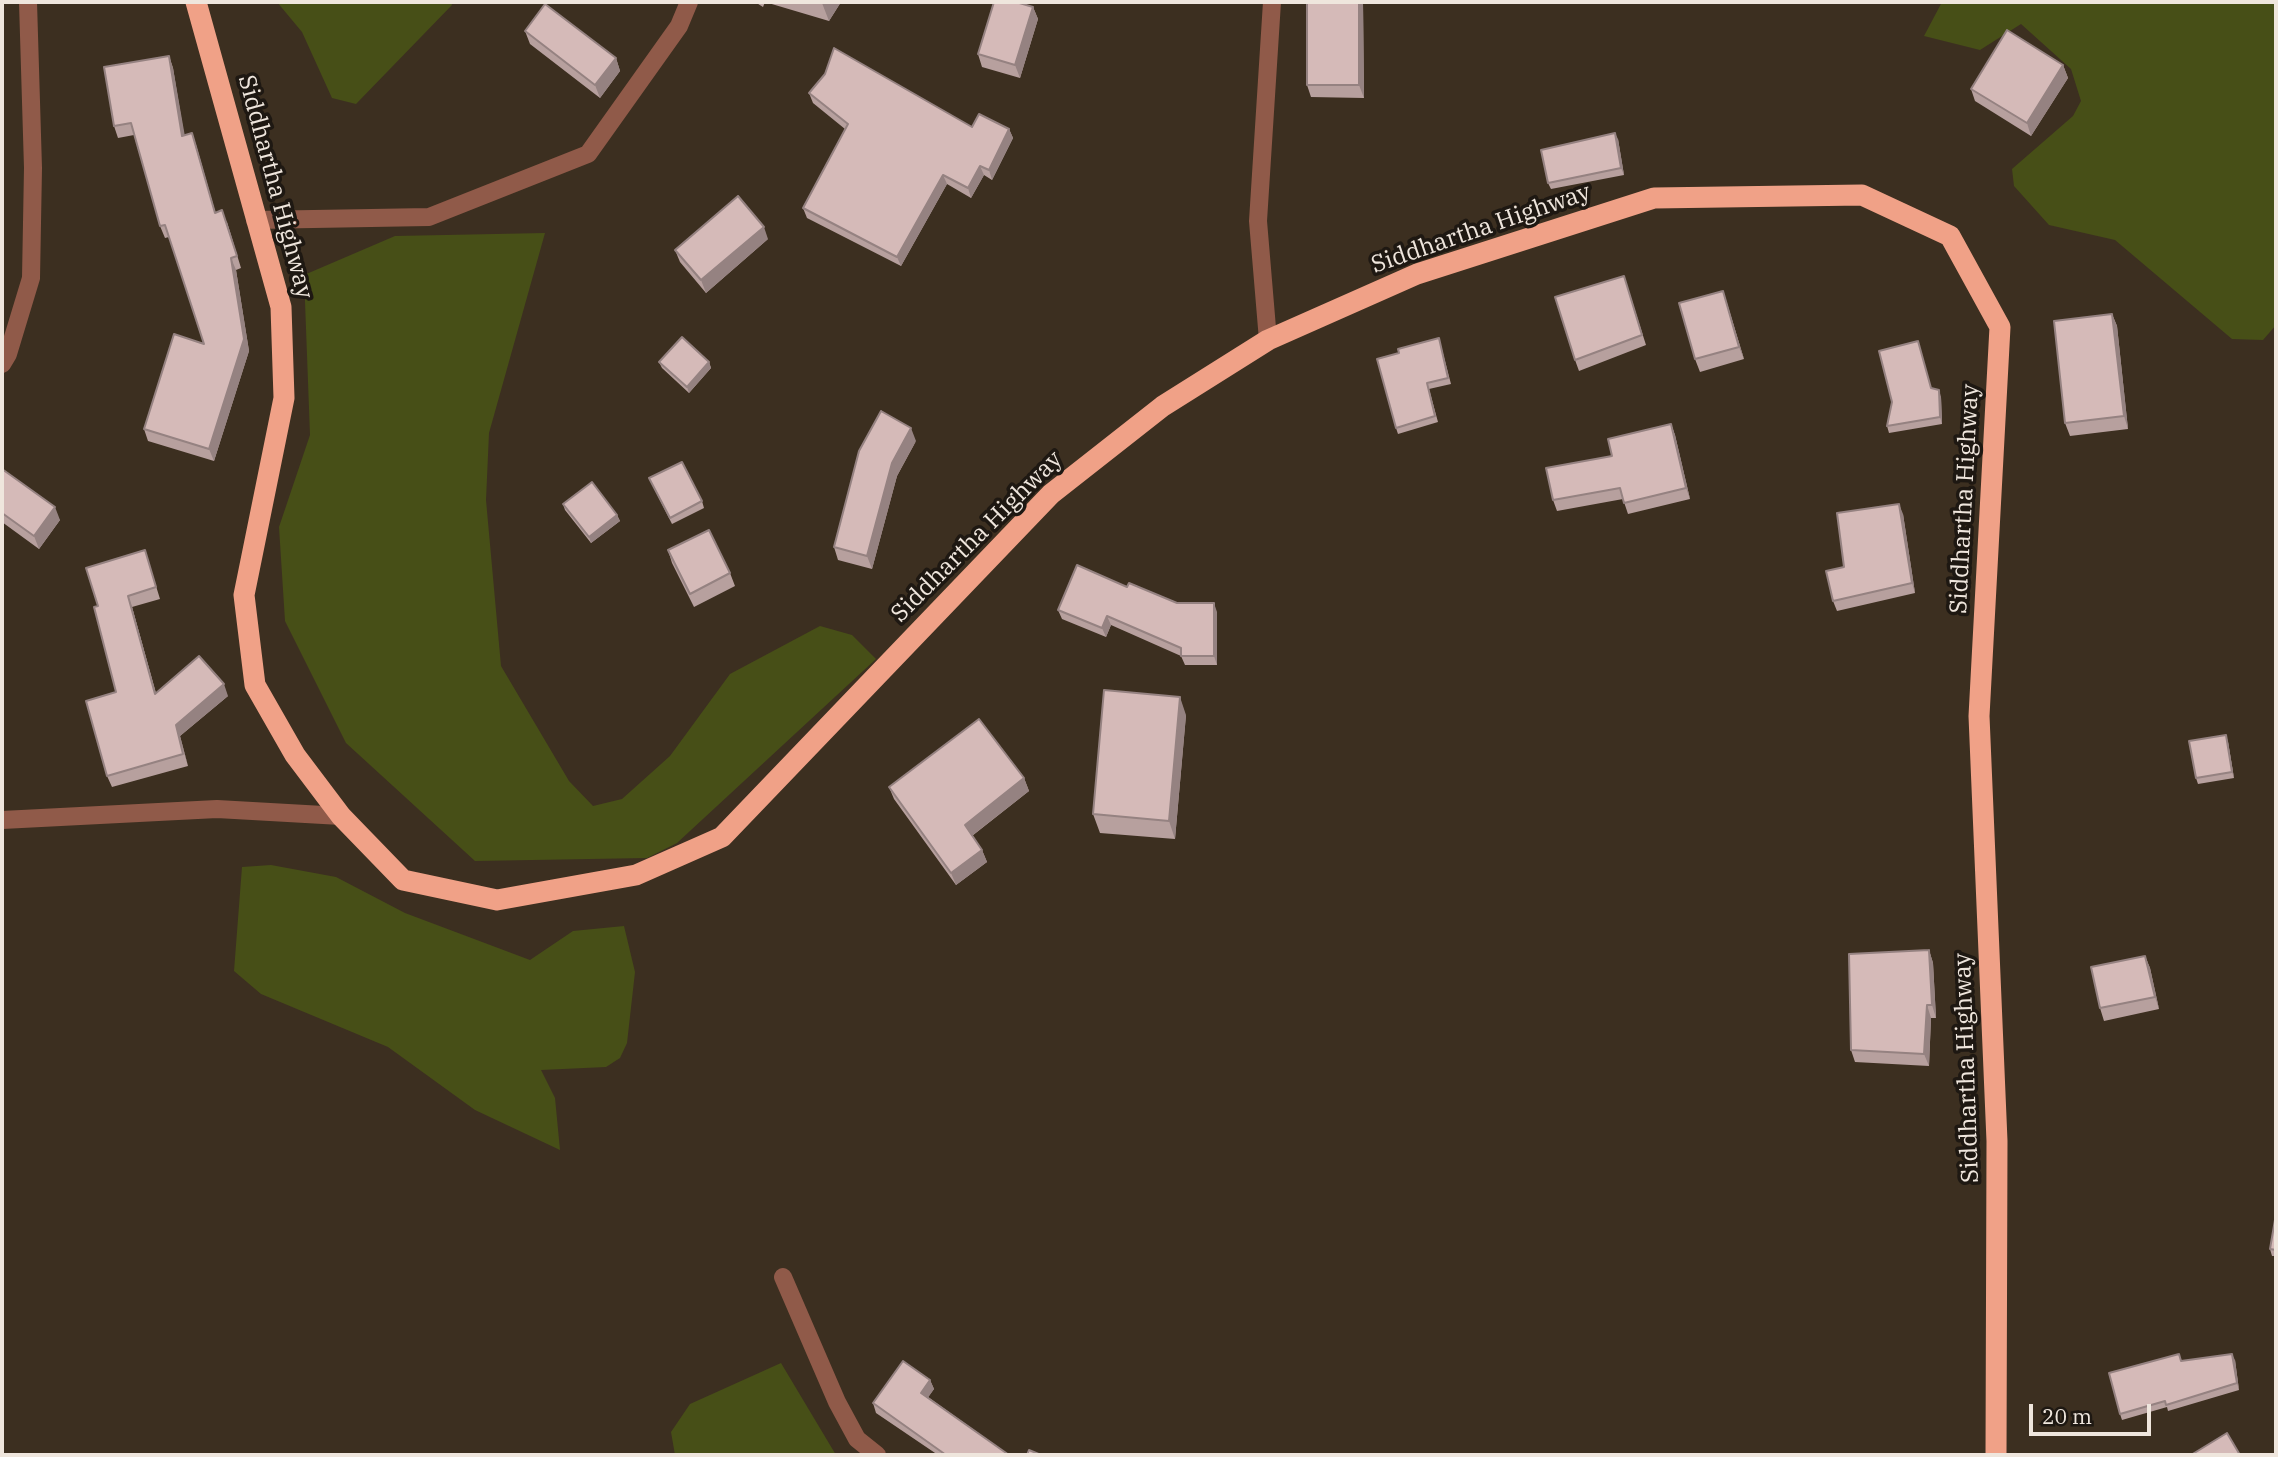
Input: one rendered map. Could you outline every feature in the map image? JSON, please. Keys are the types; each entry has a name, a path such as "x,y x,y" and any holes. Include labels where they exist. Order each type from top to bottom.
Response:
{"highway":[{"name":"Siddhartha Highway","path":"196,2 213,54 255,220 281,307 284,398 244,596 255,685 295,755 341,816 403,880 496,900 636,876 722,837 1051,494 1163,405 1268,340 1417,274 1654,198 1863,195 1950,236 2000,327 1979,716 1997,1141 1996,1455"}],"street":[{"path":"2,365 8,354 31,278 33,168 28,2"},
{"path":"255,220 429,218 588,154 679,26 689,2"},
{"path":"1268,340 1258,221 1272,2"},
{"path":"2,820 217,809 341,816"},
{"path":"783,1277 837,1402 857,1439 877,1455"}],"green space":[{"path":"277,2 451,2 452,5 356,104 332,98 302,32"},
{"path":"1942,2 2276,2 2276,325 2263,340 2232,339 2115,240 2049,225 2014,186 2012,169 2073,116 2081,101 2071,69 2021,24 1980,50 1924,36"},
{"path":"545,233 489,433 486,500 501,666 569,781 593,806 622,799 670,756 730,674 820,626 852,635 876,659 677,843 647,858 475,861 346,743 285,621 279,527 310,435 304,275 395,236"},
{"path":"271,865 336,877 405,913 530,960 573,931 624,926 635,972 627,1043 620,1058 606,1067 541,1070 555,1098 560,1150 475,1110 388,1047 261,994 234,971 242,867"},
{"path":"781,1363 836,1455 675,1455 671,1432 690,1404"}],"building":[{"path":"994,2 1016,2 1033,7 1015,65 978,54"},
{"path":"1307,2 1359,2 1359,85 1307,85"},
{"path":"545,4 616,58 595,85 525,31"},
{"path":"2007,30 2063,65 2027,123 1971,89"},
{"path":"834,48 972,127 979,114 1009,129 989,170 980,166 968,188 943,175 897,257 803,208 848,124 809,93 825,74"},
{"path":"169,56 182,136 192,133 215,213 222,210 237,256 231,258 244,339 209,449 144,429 174,334 204,344 165,225 160,226 131,123 114,126 104,67"},
{"path":"1615,133 1621,168 1548,183 1541,150"},
{"path":"738,196 764,227 701,280 675,250"},
{"path":"1624,276 1642,335 1575,360 1555,297"},
{"path":"1723,291 1739,347 1695,359 1679,303"},
{"path":"2112,314 2124,416 2065,423 2054,321"},
{"path":"682,337 709,362 687,387 659,362"},
{"path":"1439,338 1448,378 1427,383 1435,416 1396,428 1377,359 1399,353 1398,349"},
{"path":"1918,341 1931,388 1939,390 1940,417 1887,426 1892,402 1879,351"},
{"path":"881,411 911,428 892,463 867,556 834,547 859,451"},
{"path":"1671,424 1686,488 1624,503 1620,488 1553,500 1546,468 1612,456 1608,439"},
{"path":"682,462 702,501 670,518 649,478"},
{"path":"2,469 55,507 34,536 2,513"},
{"path":"592,482 617,515 589,537 563,504"},
{"path":"1899,504 1912,583 1833,601 1826,571 1844,567 1837,513"},
{"path":"709,530 730,573 690,594 668,550"},
{"path":"145,550 156,587 128,596 155,694 199,656 224,684 176,725 183,754 107,776 86,701 116,692 94,607 98,606 86,568"},
{"path":"1077,565 1127,587 1129,583 1177,603 1214,603 1214,656 1181,656 1181,648 1107,616 1102,628 1058,610"},
{"path":"1104,690 1180,697 1169,821 1093,814"},
{"path":"979,719 1024,778 965,825 982,850 951,873 889,787"},
{"path":"2226,735 2232,772 2196,778 2189,741"},
{"path":"1929,950 1932,1005 1927,1005 1924,1054 1851,1050 1849,954"},
{"path":"2145,956 2155,997 2100,1008 2091,967"},
{"path":"2276,1214 2276,1250 2270,1249"},
{"path":"2179,1354 2181,1361 2232,1354 2237,1383 2166,1405 2165,1401 2120,1414 2109,1373"},
{"path":"903,1361 930,1380 921,1393 1009,1455 946,1455 873,1403"},
{"path":"2227,1433 2240,1455 2191,1455"},
{"path":"1029,1450 1041,1455 1027,1455"}]}
